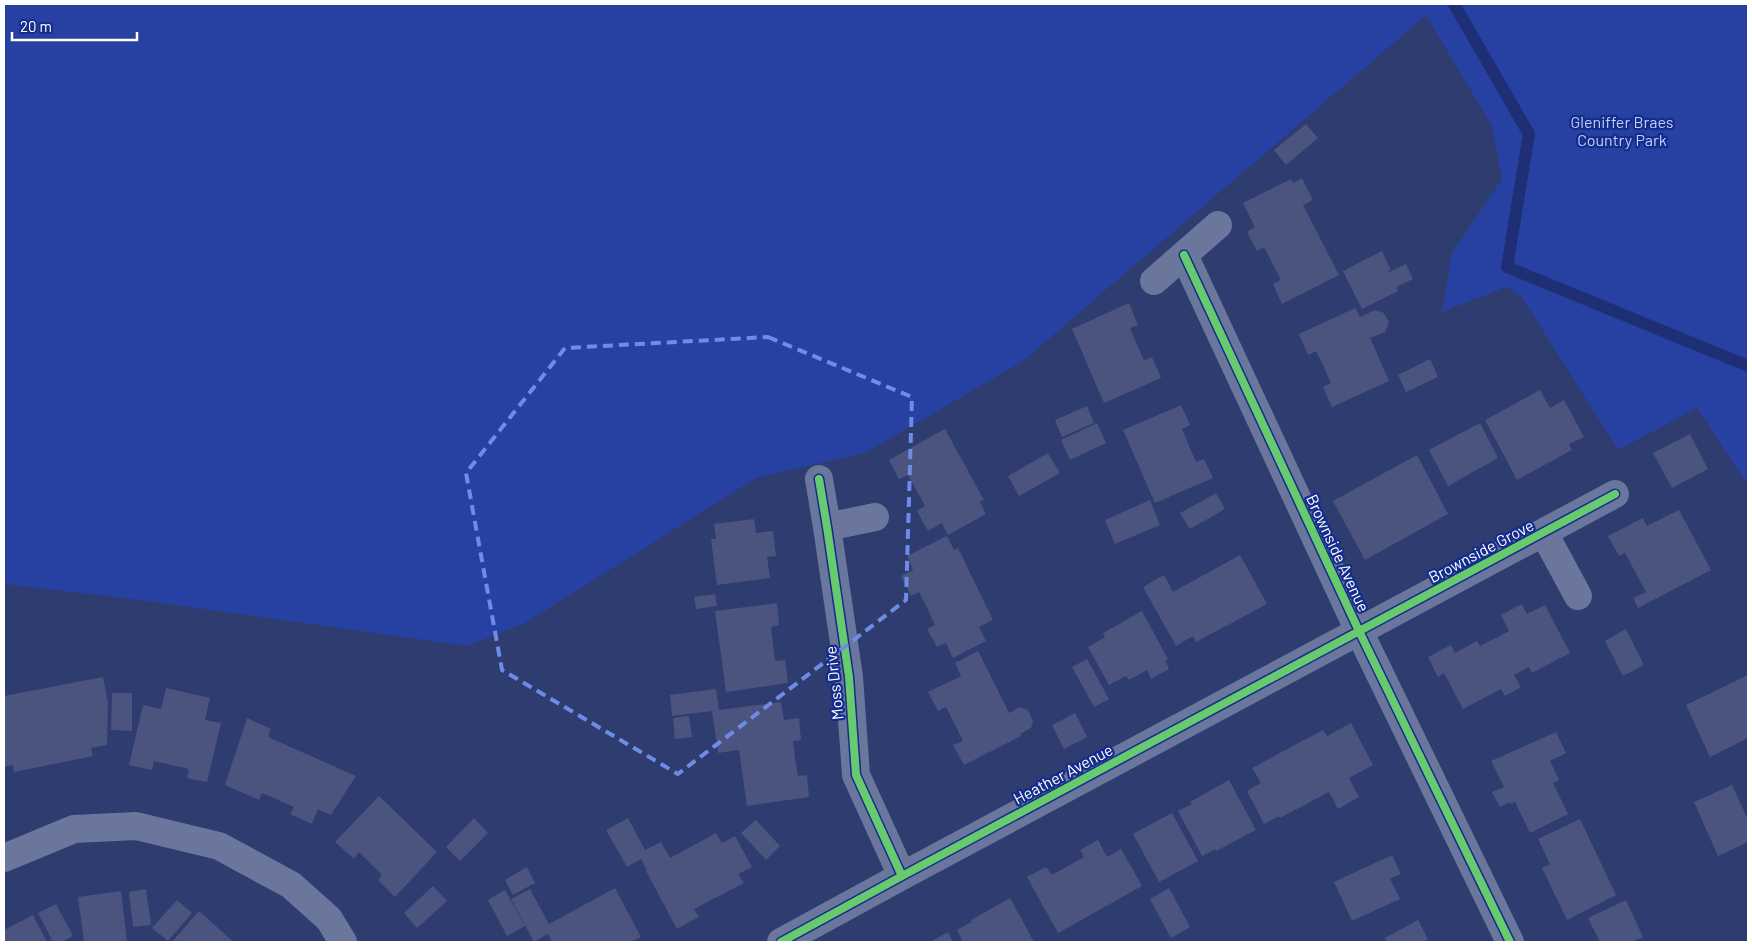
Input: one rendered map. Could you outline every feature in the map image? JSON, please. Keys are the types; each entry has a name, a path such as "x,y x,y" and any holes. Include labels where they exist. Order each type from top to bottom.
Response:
{"street":[{"path":"1154,281 1218,225"},
{"name":"Brownside Avenue","path":"1184,255 1358,631 1510,942"},
{"name":"Moss Drive","path":"819,479 849,677 856,775 902,876"},
{"name":"Brownside Grove","path":"1358,631 1615,494"},
{"path":"827,527 875,517"},
{"name":"Brownside Grove","path":"1544,533 1578,596"},
{"name":"Heather Avenue","path":"781,942 1358,631"},
{"path":"4,858 74,829 136,826 219,846 291,885 329,919 343,942"}],"highlighted area":[{"path":"768,337 912,397 906,600 678,774 502,670 466,473 565,348"}],"green space":[{"name":"Gleniffer Braes Country Park","path":"4,4 1748,4 1748,485 1697,408 1618,450 1522,297 1506,287 1442,312 1452,253 1502,179 1492,126 1426,15 1023,361 865,453 756,478 525,623 467,646 133,599 4,584"}],"building":[{"path":"1306,124 1318,138 1286,165 1274,150"},
{"path":"1302,178 1313,200 1303,205 1339,275 1282,304 1273,284 1281,280 1264,247 1257,251 1247,232 1255,227 1243,203 1291,179 1293,183"},
{"path":"1382,251 1391,270 1389,272 1406,264 1413,279 1396,287 1398,291 1362,309 1343,271"},
{"path":"1129,303 1138,325 1130,328 1144,361 1152,357 1161,378 1104,403 1072,329"},
{"path":"1355,308 1360,317 1375,310 1384,313 1389,322 1385,332 1370,338 1389,381 1332,407 1323,387 1331,383 1324,367 1316,351 1308,355 1299,334"},
{"path":"1430,359 1438,377 1406,392 1398,375"},
{"path":"1540,390 1550,408 1564,400 1584,437 1569,444 1572,450 1517,480 1485,420"},
{"path":"1181,405 1190,425 1182,429 1196,462 1204,459 1213,478 1155,503 1123,430"},
{"path":"1087,406 1094,423 1062,437 1055,420"},
{"path":"1097,423 1106,443 1070,460 1061,440"},
{"path":"1480,423 1498,458 1448,486 1429,450"},
{"path":"945,429 984,500 980,502 986,514 948,535 942,523 928,531 917,511 925,506 917,491 908,475 899,479 889,460"},
{"path":"1690,434 1708,469 1672,488 1653,453"},
{"path":"1048,453 1060,473 1019,496 1008,476"},
{"path":"1417,455 1448,514 1365,560 1333,501"},
{"path":"1216,493 1225,509 1190,529 1180,513"},
{"path":"1150,500 1160,525 1115,544 1105,520"},
{"path":"1679,510 1711,570 1638,608 1633,598 1646,592 1625,553 1619,556 1608,536 1643,518 1647,526"},
{"path":"754,519 756,533 773,531 776,556 767,557 770,578 717,585 711,539 716,539 714,524"},
{"path":"947,536 954,550 958,548 993,620 979,627 986,641 953,658 946,643 937,647 927,629 935,625 919,592 911,596 901,576 913,570 907,556"},
{"path":"1240,555 1267,604 1196,642 1193,636 1176,646 1143,587 1164,575 1173,592"},
{"path":"715,594 717,606 696,609 694,597"},
{"path":"777,603 779,625 771,627 775,661 785,660 788,683 726,692 715,611"},
{"path":"1522,604 1527,614 1545,605 1570,653 1532,673 1529,667 1514,675 1521,687 1505,696 1501,689 1463,709 1444,673 1438,677 1428,657 1451,645 1455,653 1477,641 1480,646 1509,631 1501,615"},
{"path":"1142,611 1168,659 1165,660 1169,669 1151,679 1147,670 1129,680 1126,676 1109,685 1088,647 1105,637 1103,633"},
{"path":"1626,629 1644,665 1623,676 1605,641"},
{"path":"978,651 1009,713 1020,707 1028,710 1033,722 1031,728 1020,734 1021,736 964,765 953,745 963,741 946,707 938,711 928,692 961,676 955,663"},
{"path":"1087,659 1109,699 1094,707 1072,667"},
{"path":"1748,675 1748,738 1710,757 1686,705"},
{"path":"103,677 108,703 107,745 91,748 93,756 14,772 13,765 4,767 4,696"},
{"path":"166,688 210,698 205,720 221,723 207,782 187,778 189,769 154,761 152,770 129,765 143,705 161,709"},
{"path":"716,689 719,710 781,702 784,720 799,718 801,740 793,741 795,759 798,776 807,775 809,797 747,806 739,750 718,753 712,711 672,716 670,695"},
{"path":"112,693 132,693 132,731 111,730"},
{"path":"1075,713 1087,737 1064,749 1052,725"},
{"path":"689,716 692,737 675,739 673,718"},
{"path":"247,718 271,729 268,737 356,776 331,815 318,809 312,824 290,814 294,807 262,793 259,800 225,785"},
{"path":"1351,723 1373,765 1349,778 1359,797 1338,809 1329,792 1280,818 1279,816 1264,824 1247,791 1261,783 1252,768 1323,730 1327,736"},
{"path":"1556,732 1566,753 1550,761 1559,780 1553,783 1568,814 1530,833 1515,802 1511,804 1510,802 1500,807 1492,792 1504,787 1491,761"},
{"path":"1229,780 1256,830 1216,851 1216,849 1202,856 1178,811"},
{"path":"1732,785 1748,820 1748,842 1718,856 1694,802"},
{"path":"379,796 437,852 395,897 378,880 382,875 359,852 354,859 335,842"},
{"path":"1172,813 1198,861 1159,882 1133,834"},
{"path":"474,818 488,833 460,861 446,847"},
{"path":"628,818 645,850 661,842 670,858 716,833 722,843 735,836 752,867 738,874 744,883 694,909 699,917 677,929 641,859 627,867 606,830"},
{"path":"1580,819 1616,895 1567,920 1542,868 1550,864 1538,839"},
{"path":"756,820 780,846 766,860 741,833"},
{"path":"1098,840 1107,857 1121,849 1142,886 1058,933 1027,877 1046,867 1052,875 1084,857 1080,850"},
{"path":"1392,855 1401,874 1390,879 1400,899 1352,921 1334,882"},
{"path":"527,867 535,883 513,895 505,880"},
{"path":"433,886 447,901 417,928 404,913"},
{"path":"615,888 641,937 631,942 552,942 548,934 534,942 511,899 530,889 549,924"},
{"path":"1169,888 1190,927 1171,938 1150,899"},
{"path":"146,889 151,925 133,927 129,892"},
{"path":"505,890 525,926 507,936 488,900"},
{"path":"121,891 127,942 84,942 78,897"},
{"path":"1010,898 1034,942 963,942 957,930"},
{"path":"177,900 192,913 168,941 152,928"},
{"path":"1626,900 1643,937 1632,942 1600,942 1588,918"},
{"path":"56,904 73,936 62,942 53,942 38,913"},
{"path":"199,911 229,938 234,942 172,942"},
{"path":"33,915 47,942 4,942 4,930"},
{"path":"1418,920 1428,939 1423,942 1387,942 1385,938"},
{"path":"948,932 953,942 930,942"}],"waterway":[{"path":"1454,4 1529,134 1507,267 1748,366"}],"cycle path":[{"path":"1184,255 1359,631 1510,942"},
{"path":"819,479 849,677 856,775 902,876"},
{"path":"781,942 1615,494"}]}
